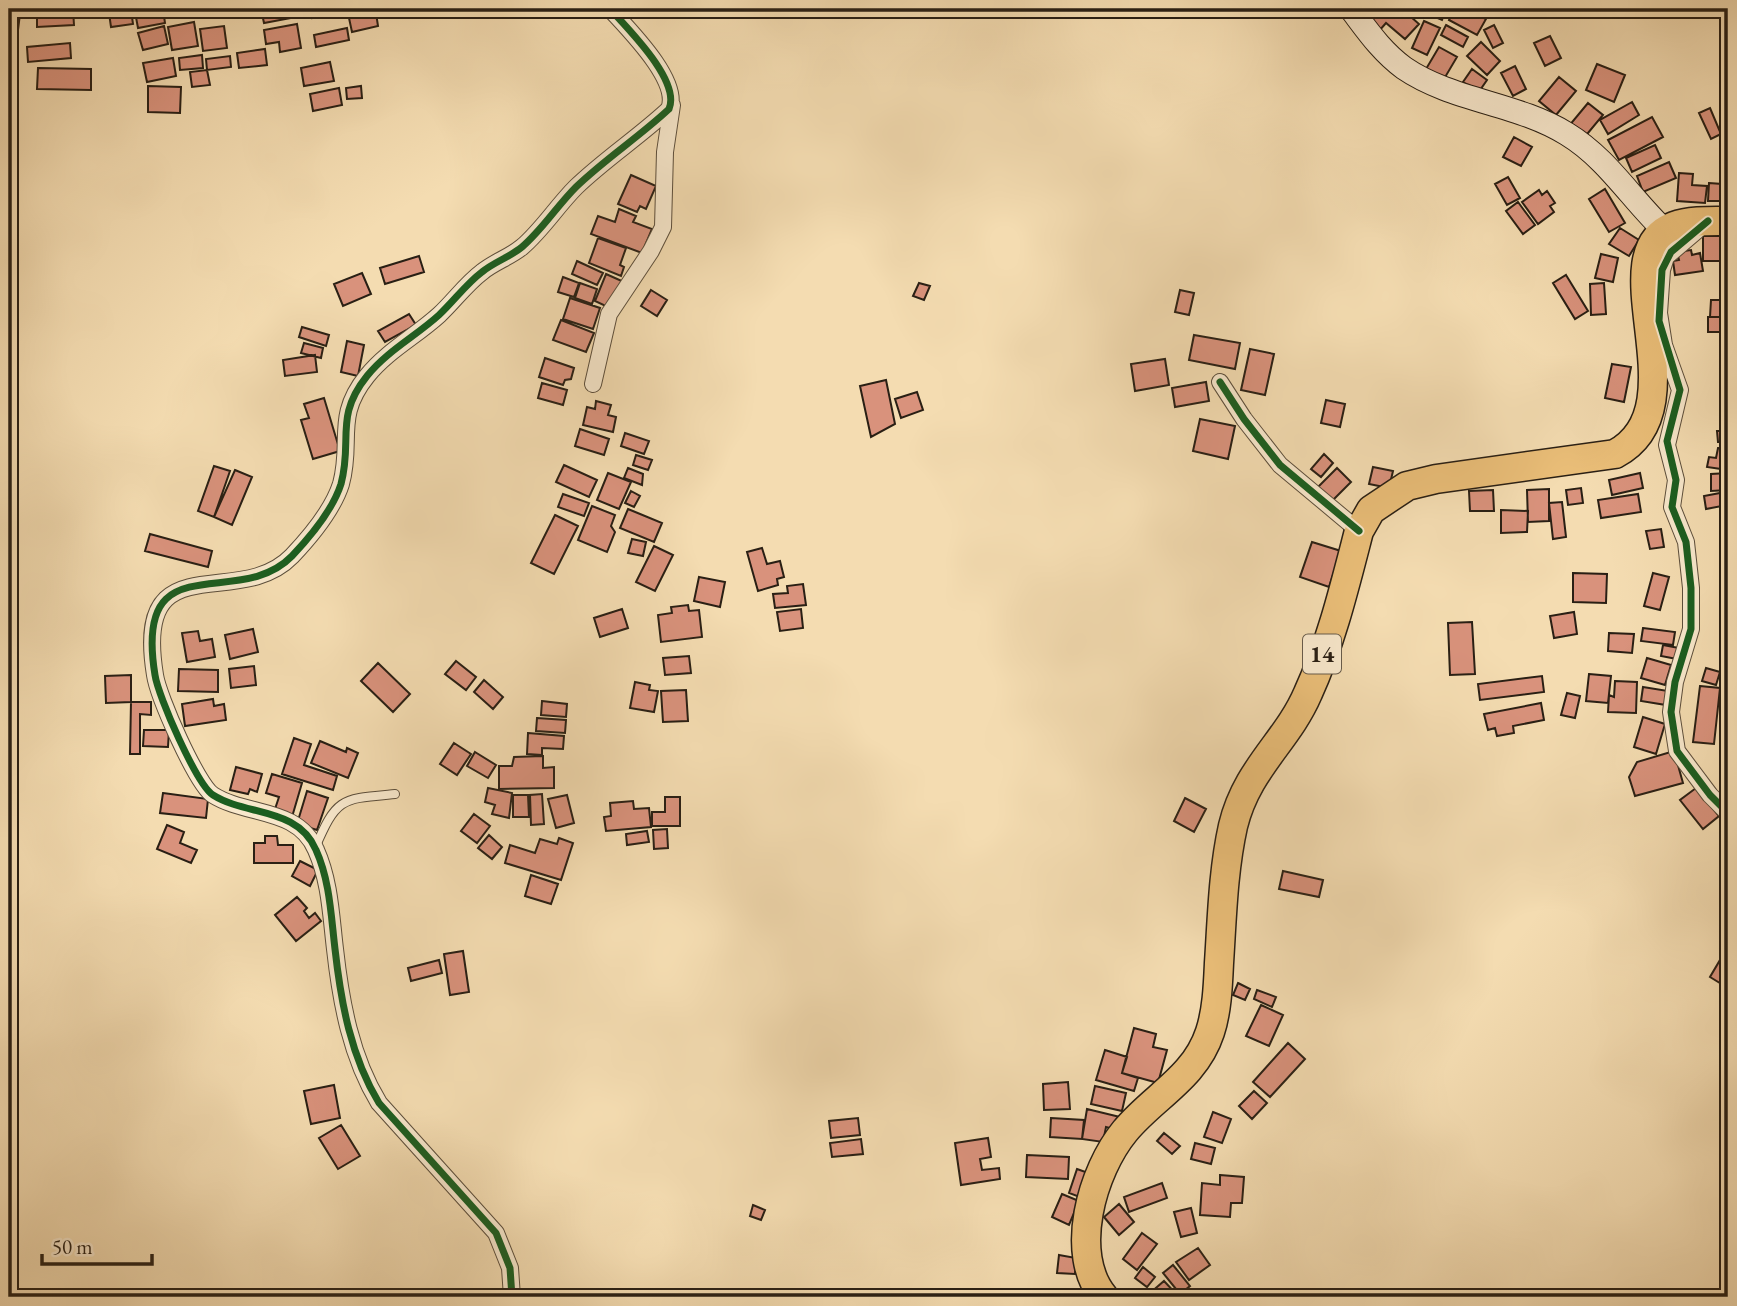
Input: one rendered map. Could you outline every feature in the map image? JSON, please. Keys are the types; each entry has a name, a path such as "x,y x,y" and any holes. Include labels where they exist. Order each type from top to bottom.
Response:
{"highway":[{"path":"1665,231 1675,225 1718,221"},
{"name":"14","path":"1104,1297 1088,1269 1084,1248 1084,1232 1100,1179 1110,1153 1126,1129 1186,1074 1202,1052 1211,1029 1218,979 1224,887 1233,827 1241,802 1263,760 1308,694 1359,531 1371,510 1407,486 1436,479 1615,454 1632,445 1649,414 1653,395 1644,278 1655,244 1665,231"}],"main road":[{"path":"1351,9 1370,37 1415,75 1549,124 1581,142 1595,153 1665,231"}],"street":[{"path":"593,384 609,314 651,251 663,227 665,152 672,103 666,82 653,61 610,9"},
{"path":"512,1297 510,1268 496,1233 379,1103 369,1087 345,1020 331,913 315,848 302,830 289,821 219,799 202,785 155,674 153,633 162,602 168,595 188,587 271,571 292,555 334,501 344,467 344,424 348,407 369,373 398,345 436,317 477,275 523,246 577,186 641,135 672,103"},
{"path":"1718,221 1671,252 1662,270 1659,321 1680,390 1667,441 1676,480 1672,507 1686,542 1692,599 1690,629 1675,682 1671,712 1677,751 1715,801 1728,813"},
{"path":"1220,382 1244,419 1280,465 1359,531"}],"lane":[{"path":"315,848 330,816 342,802 395,793"}],"building":[{"path":"37,9 73,9 74,25 37,27"},
{"path":"163,9 165,23 138,28 135,12"},
{"path":"261,9 290,9 291,18 264,23"},
{"path":"310,9 342,9 343,13 312,18"},
{"path":"1359,9 1402,9 1419,24 1405,39 1386,23 1379,31"},
{"path":"1430,9 1446,9 1442,20 1428,14"},
{"path":"1455,9 1465,9 1486,19 1477,35 1449,20"},
{"path":"131,10 133,24 111,27 109,13"},
{"path":"9,13 20,14 18,30 9,30"},
{"path":"376,13 378,26 352,32 349,18"},
{"path":"1424,21 1440,28 1427,55 1412,48"},
{"path":"194,22 198,46 172,50 168,27"},
{"path":"297,24 301,48 280,52 279,42 266,44 264,30"},
{"path":"1446,25 1468,37 1463,47 1441,35"},
{"path":"1494,25 1503,43 1493,48 1484,30"},
{"path":"164,26 168,44 143,50 138,33"},
{"path":"224,26 227,48 203,51 200,29"},
{"path":"347,28 349,40 316,47 314,35"},
{"path":"1550,36 1561,58 1545,66 1534,43"},
{"path":"1481,42 1500,61 1487,75 1467,56"},
{"path":"70,43 71,58 28,62 27,47"},
{"path":"1439,47 1457,57 1444,79 1426,69"},
{"path":"265,49 267,65 239,68 237,53"},
{"path":"202,55 203,68 180,70 179,58"},
{"path":"230,56 231,67 207,70 206,59"},
{"path":"173,58 176,76 147,82 143,63"},
{"path":"330,62 334,81 304,86 301,68"},
{"path":"1597,64 1625,75 1614,102 1586,90"},
{"path":"1515,66 1526,89 1513,96 1501,73"},
{"path":"38,68 91,69 91,90 37,89"},
{"path":"1472,69 1487,80 1478,93 1463,82"},
{"path":"207,70 210,85 192,87 190,72"},
{"path":"1559,77 1576,91 1556,115 1539,101"},
{"path":"148,86 181,87 180,113 148,112"},
{"path":"361,86 362,98 347,99 346,88"},
{"path":"339,88 342,105 313,111 310,94"},
{"path":"1632,102 1639,115 1608,134 1600,120"},
{"path":"1588,103 1603,115 1583,139 1568,127"},
{"path":"1710,108 1721,134 1711,139 1699,113"},
{"path":"1652,117 1663,137 1619,160 1608,140"},
{"path":"1514,137 1532,147 1521,166 1503,157"},
{"path":"1655,145 1661,158 1632,172 1626,158"},
{"path":"1669,162 1676,178 1643,192 1637,176"},
{"path":"1679,173 1693,174 1692,185 1707,186 1705,203 1677,201"},
{"path":"631,175 656,186 646,209 640,206 637,212 618,204"},
{"path":"1508,177 1520,198 1507,205 1495,184"},
{"path":"1709,183 1722,184 1721,201 1708,201"},
{"path":"1605,189 1625,223 1609,232 1589,199"},
{"path":"1539,190 1542,195 1547,191 1555,203 1550,206 1554,212 1538,224 1522,202"},
{"path":"1518,202 1535,225 1523,234 1506,211"},
{"path":"619,209 636,216 633,222 652,229 642,253 591,234 598,216 615,222"},
{"path":"1620,228 1639,240 1629,256 1609,244"},
{"path":"1703,236 1728,236 1728,261 1703,261"},
{"path":"598,238 626,248 620,265 624,267 621,276 589,263"},
{"path":"1691,250 1692,255 1700,253 1703,271 1675,275 1673,261 1679,260 1677,252"},
{"path":"1601,254 1618,258 1613,282 1595,278"},
{"path":"419,256 424,272 385,284 380,268"},
{"path":"577,261 603,273 597,285 572,274"},
{"path":"362,273 371,294 343,306 334,284"},
{"path":"606,274 624,282 612,309 595,301"},
{"path":"1566,275 1588,311 1575,319 1553,283"},
{"path":"563,277 579,283 574,297 558,292"},
{"path":"580,283 597,289 592,304 575,298"},
{"path":"919,283 930,286 924,300 913,296"},
{"path":"1604,283 1606,314 1591,315 1590,284"},
{"path":"651,290 667,300 657,316 641,306"},
{"path":"1180,290 1194,293 1189,315 1175,312"},
{"path":"570,298 600,308 593,329 563,319"},
{"path":"1711,300 1728,300 1728,317 1710,317"},
{"path":"409,314 416,325 385,342 378,331"},
{"path":"1708,317 1728,317 1728,332 1708,332"},
{"path":"561,320 594,333 586,352 553,340"},
{"path":"302,327 329,335 326,346 299,337"},
{"path":"1194,335 1240,343 1235,369 1189,360"},
{"path":"347,341 364,345 358,376 341,372"},
{"path":"304,343 323,348 321,358 301,353"},
{"path":"1250,349 1274,354 1265,395 1241,390"},
{"path":"315,355 317,372 285,376 283,360"},
{"path":"545,358 574,368 571,379 565,380 563,385 539,377"},
{"path":"1165,359 1169,385 1135,391 1131,364"},
{"path":"1612,364 1631,367 1624,402 1605,398"},
{"path":"886,380 895,424 871,437 860,386"},
{"path":"1206,382 1209,401 1175,407 1172,388"},
{"path":"542,383 567,390 563,405 538,398"},
{"path":"917,392 923,410 901,418 895,399"},
{"path":"324,398 340,451 313,459 301,420 309,418 304,404"},
{"path":"1326,400 1345,404 1340,427 1321,423"},
{"path":"596,401 611,405 608,415 616,417 613,432 583,425 587,407 595,409"},
{"path":"1728,402 1728,442 1718,442 1717,431 1726,431 1724,403"},
{"path":"1200,419 1235,426 1228,459 1193,451"},
{"path":"580,429 609,439 604,455 575,446"},
{"path":"625,433 649,441 644,454 621,446"},
{"path":"1718,448 1728,449 1728,470 1707,467 1709,457 1716,458"},
{"path":"1324,454 1333,463 1321,477 1311,469"},
{"path":"636,455 652,460 648,470 633,465"},
{"path":"564,465 597,480 589,497 556,482"},
{"path":"214,466 230,471 214,517 198,511"},
{"path":"1373,467 1393,471 1389,488 1369,484"},
{"path":"628,468 643,474 642,485 624,478"},
{"path":"1337,468 1351,482 1330,503 1316,489"},
{"path":"235,470 252,477 232,525 214,517"},
{"path":"608,473 631,482 619,509 597,500"},
{"path":"1640,473 1643,488 1612,495 1609,480"},
{"path":"1728,473 1728,490 1711,491 1711,474"},
{"path":"1581,488 1583,503 1568,505 1566,490"},
{"path":"1549,489 1549,521 1528,522 1527,490"},
{"path":"1493,490 1494,511 1470,511 1469,491"},
{"path":"631,491 640,496 634,507 625,503"},
{"path":"1720,493 1722,506 1706,509 1704,496"},
{"path":"563,494 589,503 584,516 558,507"},
{"path":"1638,494 1641,512 1601,518 1598,500"},
{"path":"1562,502 1566,537 1553,539 1549,503"},
{"path":"592,506 615,515 611,526 615,532 607,552 578,540"},
{"path":"628,509 662,523 654,542 620,528"},
{"path":"1501,510 1528,511 1527,532 1501,533"},
{"path":"555,515 578,526 554,574 531,563"},
{"path":"1661,529 1664,547 1650,549 1646,531"},
{"path":"150,534 212,551 208,567 145,551"},
{"path":"632,539 646,542 643,556 628,553"},
{"path":"1312,542 1341,551 1329,587 1300,577"},
{"path":"654,546 673,555 655,591 636,582"},
{"path":"762,548 767,564 780,561 784,577 777,579 778,585 758,591 747,552"},
{"path":"1573,573 1607,574 1606,603 1573,602"},
{"path":"1653,573 1669,577 1660,610 1644,606"},
{"path":"699,577 725,582 720,607 694,601"},
{"path":"803,584 806,605 775,608 773,594 788,593 787,586"},
{"path":"688,605 689,611 699,610 702,637 661,642 658,615 672,613 671,607"},
{"path":"622,609 628,628 600,637 594,618"},
{"path":"801,609 803,628 780,631 777,612"},
{"path":"1574,612 1577,634 1554,638 1550,616"},
{"path":"1472,622 1475,674 1450,675 1448,623"},
{"path":"1643,628 1675,632 1673,645 1641,641"},
{"path":"253,629 258,652 230,659 225,635"},
{"path":"198,631 200,641 212,639 215,657 187,662 182,633"},
{"path":"1609,633 1634,634 1632,653 1608,651"},
{"path":"1663,645 1679,648 1677,659 1661,656"},
{"path":"689,656 691,673 665,675 663,658"},
{"path":"1647,658 1671,665 1665,685 1641,678"},
{"path":"456,661 476,677 466,690 445,674"},
{"path":"378,663 410,694 393,712 361,681"},
{"path":"254,666 256,685 231,688 229,669"},
{"path":"1706,668 1720,672 1716,685 1702,681"},
{"path":"179,669 218,670 218,692 178,691"},
{"path":"1589,674 1611,676 1608,703 1586,701"},
{"path":"131,675 131,702 106,703 105,676"},
{"path":"1542,676 1544,692 1480,700 1478,684"},
{"path":"484,680 503,697 493,709 474,692"},
{"path":"1615,681 1637,682 1636,713 1608,712 1609,695 1614,697"},
{"path":"635,682 650,685 649,690 658,691 654,712 630,708"},
{"path":"1700,686 1720,688 1714,744 1693,742"},
{"path":"1643,687 1668,691 1666,705 1641,701"},
{"path":"686,690 688,721 663,722 661,691"},
{"path":"1567,693 1580,696 1575,718 1561,715"},
{"path":"213,699 214,706 224,704 226,720 185,726 182,704"},
{"path":"542,701 567,704 566,717 541,715"},
{"path":"131,702 151,702 151,715 140,714 140,754 130,754"},
{"path":"1541,703 1544,720 1513,726 1514,733 1497,736 1495,728 1488,730 1484,714"},
{"path":"1643,717 1665,724 1656,754 1634,747"},
{"path":"537,718 566,720 565,733 536,731"},
{"path":"144,730 169,730 168,747 143,746"},
{"path":"528,733 564,736 563,749 542,748 542,755 527,754"},
{"path":"294,738 311,744 304,765 337,776 333,790 282,774"},
{"path":"320,741 346,752 347,748 358,753 348,778 311,763"},
{"path":"454,743 471,754 457,775 440,764"},
{"path":"1674,751 1683,783 1635,796 1629,777 1637,762"},
{"path":"475,752 496,765 488,778 467,766"},
{"path":"543,756 543,768 554,767 554,788 499,789 499,766 512,766 514,757"},
{"path":"236,767 262,774 257,792 250,789 248,794 230,790"},
{"path":"272,774 302,783 292,817 274,812 279,797 266,793"},
{"path":"488,788 512,793 509,818 492,814 495,805 485,802"},
{"path":"1696,788 1719,816 1703,829 1680,800"},
{"path":"307,791 328,798 317,830 297,824"},
{"path":"163,793 208,799 206,818 160,813"},
{"path":"542,794 544,824 531,825 530,795"},
{"path":"513,795 528,795 529,817 513,817"},
{"path":"567,795 574,823 556,828 548,799"},
{"path":"665,797 680,797 680,826 652,826 652,812 665,812"},
{"path":"1185,798 1206,809 1194,832 1174,821"},
{"path":"633,801 634,809 649,808 651,827 606,831 604,817 611,816 610,803"},
{"path":"474,814 490,826 477,843 461,831"},
{"path":"167,825 184,832 180,843 197,850 191,863 157,849"},
{"path":"667,829 668,848 654,849 653,830"},
{"path":"647,831 649,842 627,845 626,834"},
{"path":"489,835 502,847 492,859 478,848"},
{"path":"265,836 277,836 278,845 293,845 293,863 254,863 254,843 265,843"},
{"path":"559,838 573,843 561,880 505,863 510,845 535,853 540,839 557,844"},
{"path":"300,861 318,870 310,886 292,876"},
{"path":"1283,871 1323,880 1319,897 1279,889"},
{"path":"531,875 558,884 551,904 525,896"},
{"path":"297,897 307,908 304,911 309,918 315,913 321,921 296,941 275,915"},
{"path":"463,951 469,992 450,995 444,954"},
{"path":"439,960 442,973 411,981 408,968"},
{"path":"1720,960 1728,965 1728,988 1710,977"},
{"path":"1238,983 1250,989 1245,1000 1233,995"},
{"path":"1257,990 1276,997 1272,1007 1254,999"},
{"path":"1261,1005 1283,1015 1269,1046 1246,1036"},
{"path":"1134,1028 1156,1034 1153,1047 1167,1050 1158,1083 1122,1073"},
{"path":"1288,1043 1305,1059 1270,1097 1253,1082"},
{"path":"1105,1050 1127,1057 1122,1073 1138,1078 1134,1091 1096,1080"},
{"path":"1068,1082 1070,1109 1044,1110 1043,1084"},
{"path":"334,1085 340,1118 311,1124 304,1091"},
{"path":"1095,1086 1126,1093 1122,1111 1091,1104"},
{"path":"1254,1091 1267,1103 1252,1119 1239,1106"},
{"path":"1087,1109 1120,1117 1117,1130 1106,1127 1103,1142 1082,1139"},
{"path":"1213,1112 1231,1119 1222,1143 1204,1137"},
{"path":"858,1118 860,1135 831,1138 829,1121"},
{"path":"1051,1118 1084,1120 1082,1139 1050,1137"},
{"path":"341,1125 360,1156 338,1169 319,1138"},
{"path":"1164,1133 1180,1146 1172,1154 1157,1141"},
{"path":"988,1138 991,1157 980,1159 982,1170 999,1168 1000,1179 961,1185 955,1143"},
{"path":"861,1139 863,1154 832,1157 830,1143"},
{"path":"1195,1143 1215,1148 1211,1164 1191,1159"},
{"path":"1027,1155 1069,1157 1068,1179 1026,1177"},
{"path":"1077,1169 1094,1175 1085,1199 1069,1193"},
{"path":"1220,1175 1244,1177 1242,1203 1231,1203 1230,1217 1200,1215 1202,1183 1220,1185"},
{"path":"1162,1183 1167,1198 1129,1212 1124,1197"},
{"path":"1062,1194 1079,1201 1069,1225 1052,1217"},
{"path":"1119,1204 1134,1222 1119,1235 1104,1217"},
{"path":"753,1205 765,1210 761,1220 750,1216"},
{"path":"1191,1208 1197,1233 1181,1237 1174,1212"},
{"path":"1142,1233 1157,1244 1137,1270 1123,1259"},
{"path":"1198,1248 1210,1265 1189,1280 1176,1262"},
{"path":"1059,1255 1076,1258 1075,1274 1057,1273"},
{"path":"1173,1265 1190,1286 1180,1294 1163,1273"},
{"path":"1143,1267 1155,1277 1147,1287 1135,1278"},
{"path":"1164,1281 1179,1297 1154,1297 1150,1293"}],"cycle path":[{"path":"512,1297 510,1268 496,1233 379,1103 361,1067 344,1009 327,886 316,850 308,836 297,826 270,814 226,802 206,788 170,720 158,686 152,633 160,607 174,593 195,586 245,579 270,572 292,556 320,522 341,484 347,417 357,391 367,376 383,359 439,315 476,277 522,247 576,187 669,109 671,97 660,70 640,42 610,9"},
{"path":"1708,221 1671,252 1662,270 1659,321 1680,390 1667,441 1676,480 1672,507 1686,542 1691,588 1691,629 1675,682 1671,712 1677,751 1710,795 1728,813"},
{"path":"1220,382 1244,419 1280,465 1359,531"}]}
